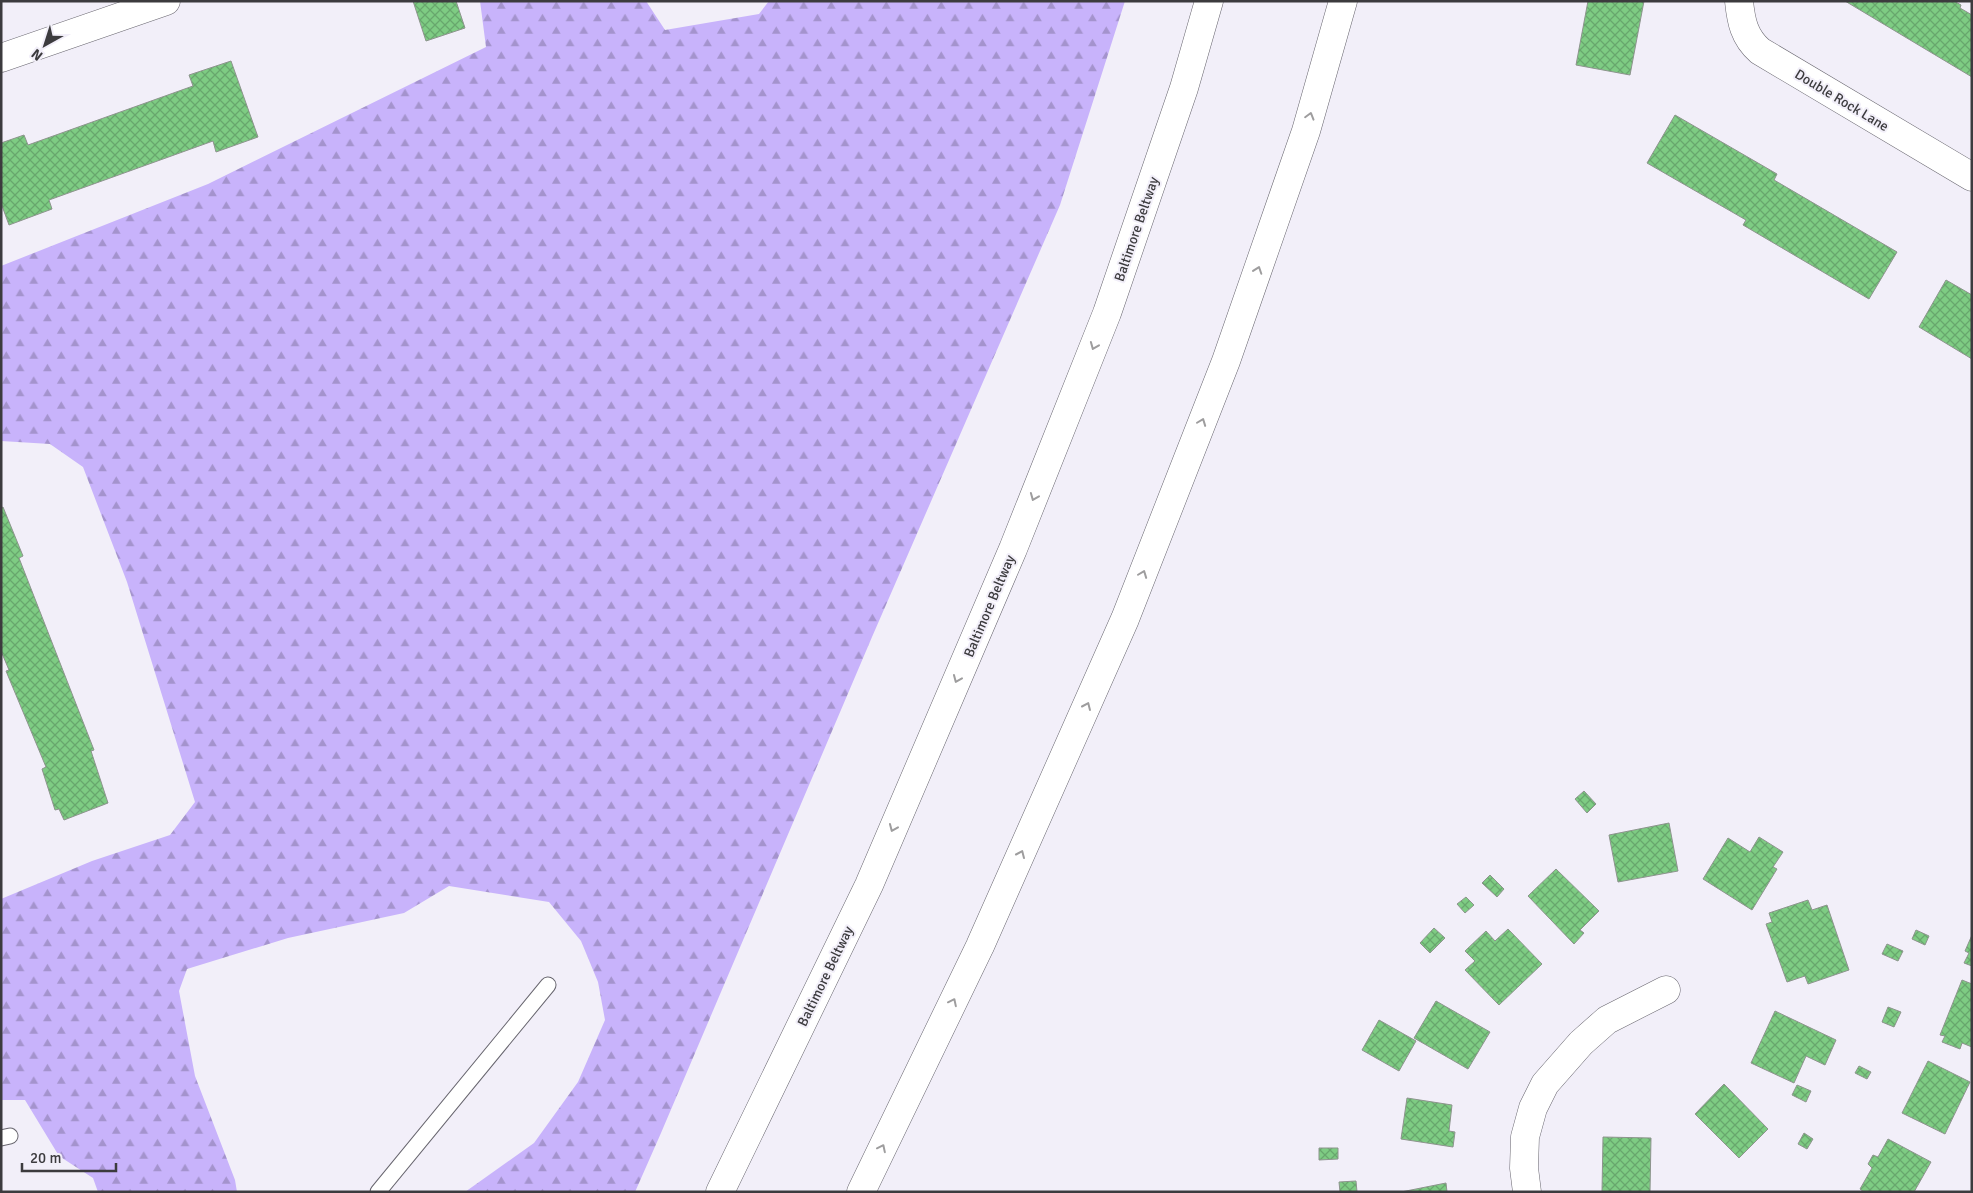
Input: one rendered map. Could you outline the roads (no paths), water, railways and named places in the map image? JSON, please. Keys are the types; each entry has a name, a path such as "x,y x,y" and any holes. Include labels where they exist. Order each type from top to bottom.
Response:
{"main road":[{"path":"1,58 166,1"},
{"path":"1107,312 1174,84 1195,1"},
{"name":"Baltimore Beltway","path":"720,1192 869,885 1013,549 1107,312 1184,88 1209,1"},
{"path":"861,1192 980,946 1125,619 1226,361 1306,131 1343,1"},
{"name":"Double Rock Lane","path":"1739,1 1744,29 1760,51 1972,178"},
{"path":"1527,1192 1524,1168 1525,1137 1533,1108 1545,1084 1581,1043 1607,1020 1666,990"}],"lane":[{"path":"378,1192 548,985"}]}
